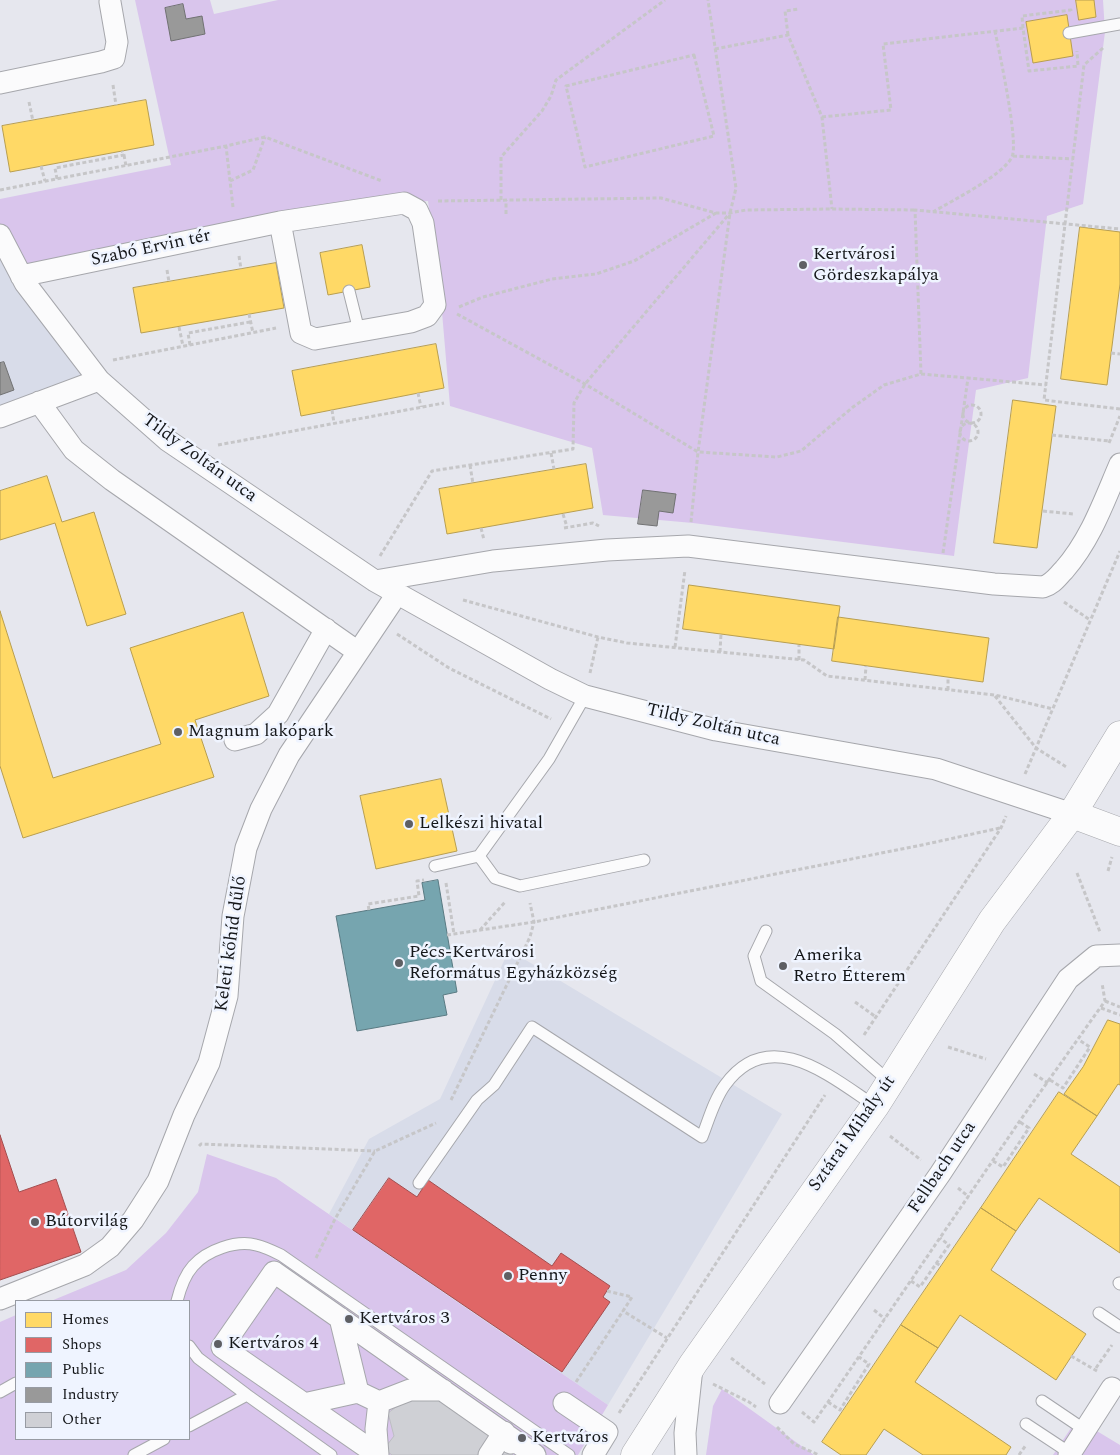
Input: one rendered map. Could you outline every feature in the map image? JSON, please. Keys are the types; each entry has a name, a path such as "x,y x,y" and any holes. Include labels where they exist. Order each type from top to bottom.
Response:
{"street":[{"path":"0,83 114,58 117,42 114,1"},
{"name":"Szabó Ervin tér","path":"22,276 280,222 404,203 417,210 423,223 435,305 427,316 411,322 315,339 300,333 299,324"},
{"path":"280,222 299,324"},
{"name":"Tildy Zoltán utca","path":"0,235 25,284 99,380 167,440 375,582 402,585 493,561 607,550 688,546 994,584 1043,587 1050,585 1078,554 1095,524 1120,464"},
{"path":"0,417 99,380"},
{"path":"39,402 74,450 112,480 358,652"},
{"name":"Tildy Zoltán utca","path":"402,585 550,679 585,696 716,730 936,769 1072,814"},
{"name":"Keleti kőhíd dűlő","path":"0,1300 85,1265 110,1247 133,1220 158,1180 184,1115 209,1063 227,996 233,916 246,848 261,808 289,755 402,585"},
{"path":"235,740 256,734 278,714 326,630"},
{"name":"Sztárai Mihály út","path":"635,1455 693,1364 874,1106 992,921 1072,814 1120,735"},
{"path":"1072,814 1120,832"},
{"path":"1096,956 1120,955"},
{"name":"Fellbach utca","path":"782,1401 940,1174 1068,979 1096,956"},
{"path":"378,1455 222,1347 274,1272 535,1455"},
{"path":"340,1318 358,1392"},
{"path":"686,1455 684,1432 693,1364"},
{"path":"1070,1454 1085,1430 1117,1388"},
{"path":"304,1404 358,1392 379,1402 410,1390 442,1390"},
{"path":"378,1455 376,1429 379,1402"},
{"path":"564,1403 606,1432 593,1455"},
{"path":"489,1455 504,1432"},
{"path":"504,1432 520,1455"}],"lane":[{"path":"1072,33 1120,24"},
{"path":"349,291 358,331"},
{"path":"435,866 479,856 549,759 585,696"},
{"path":"479,856 495,878 520,886 644,860"},
{"path":"766,931 754,956 761,981 854,1050 890,1082"},
{"path":"419,1183 477,1100 494,1085 532,1027 702,1137 716,1100 736,1072 756,1059 771,1056 802,1062 834,1079 874,1106"},
{"path":"177,1300 186,1276 194,1265 212,1253 232,1245 256,1245 281,1255 570,1455"},
{"path":"1099,1313 1120,1327"},
{"path":"190,1347 198,1358 331,1455"},
{"path":"0,1392 15,1384"},
{"path":"190,1425 247,1395"},
{"path":"1042,1401 1085,1430"},
{"path":"1026,1424 1070,1454"},
{"path":"134,1455 162,1440"}],"path":[{"path":"501,200 501,157 542,111 551,96 556,80 665,0"},
{"path":"675,646 698,452 730,213 736,188 708,0"},
{"path":"799,9 785,11 788,36 822,117 832,209"},
{"path":"1072,10 1072,33 1078,66 1029,71 1023,28 1022,16 1072,10"},
{"path":"822,117 891,110 883,44 1023,28"},
{"path":"933,212 997,173 1012,156 1013,135 995,31"},
{"path":"715,49 788,36"},
{"path":"1106,45 1084,65 1044,400 1120,409"},
{"path":"694,55 714,136 585,167 566,86 694,55"},
{"path":"113,85 116,105"},
{"path":"29,101 33,121"},
{"path":"230,181 253,170 265,137"},
{"path":"0,190 265,137 391,184"},
{"path":"226,146 235,232"},
{"path":"57,179 55,168 123,153 126,166"},
{"path":"1012,156 1074,159"},
{"path":"41,166 45,182"},
{"path":"438,210 436,201 662,198 716,213 746,210 915,210 1120,229"},
{"path":"506,200 506,214"},
{"path":"915,210 921,374"},
{"path":"716,213 634,261 596,274 552,279 483,297 451,311 585,384 698,452 777,457 802,451 853,407 884,385 921,374 1046,385"},
{"path":"379,557 432,470 573,449 574,403 585,384 730,213"},
{"path":"249,314 253,333"},
{"path":"190,345 188,333 250,322"},
{"path":"119,366 112,360 299,324"},
{"path":"179,327 183,346"},
{"path":"1111,354 1120,354"},
{"path":"940,576 968,378"},
{"path":"418,393 421,407"},
{"path":"217,445 444,403"},
{"path":"963,410 964,418 968,422 974,425 978,431 976,438 970,441 963,439 960,433 962,427 968,422 975,422 980,417 980,410 975,405 968,406 963,410"},
{"path":"332,410 334,423"},
{"path":"1052,435 1110,441"},
{"path":"551,453 554,470"},
{"path":"470,465 473,484"},
{"path":"1042,511 1062,513"},
{"path":"563,514 567,527"},
{"path":"558,529 593,523 601,526"},
{"path":"481,528 484,541"},
{"path":"475,543 493,540"},
{"path":"854,1050 1000,828 1016,796 1120,551"},
{"path":"379,557 388,556"},
{"path":"379,557 402,585"},
{"path":"461,600 627,643 675,646 804,660 827,676 995,695 1053,709"},
{"path":"378,622 449,668 567,727"},
{"path":"720,652 721,634"},
{"path":"585,696 598,637"},
{"path":"798,660 799,645"},
{"path":"865,680 866,666"},
{"path":"948,677 948,690"},
{"path":"995,695 1036,748"},
{"path":"447,935 534,922 1000,828"},
{"path":"1077,873 1100,931 1096,956 1106,1002"},
{"path":"445,876 454,934"},
{"path":"369,910 368,904 419,896 417,881 431,879"},
{"path":"480,930 520,886"},
{"path":"414,897 416,901"},
{"path":"450,1104 530,938 534,922"},
{"path":"855,1002 876,1017"},
{"path":"1106,1002 1120,1007"},
{"path":"731,1358 782,1401 814,1422 1019,1122 1106,1002"},
{"path":"1101,1008 1120,1015"},
{"path":"1050,1080 1063,1088 1081,1066 1090,1047 1079,1040"},
{"path":"948,1047 1010,1067"},
{"path":"606,1432 834,1079"},
{"path":"194,1150 201,1144 375,1151 442,1121"},
{"path":"993,1161 1003,1167 1029,1128 1019,1122"},
{"path":"1016,1147 1020,1150"},
{"path":"309,1274 335,1219 375,1151"},
{"path":"911,1280 920,1287 949,1245 940,1238"},
{"path":"936,1263 941,1266"},
{"path":"580,1376 632,1297 607,1291"},
{"path":"623,1311 667,1338"},
{"path":"828,1402 840,1410 860,1382 869,1364 859,1357"}],"shaded area":[{"path":"135,0 210,0 214,14 278,0 1103,0 1105,32 1083,204 1047,216 1028,378 976,390 954,556 693,523 603,515 592,448 450,406 442,312 428,201 404,203 21,276 0,235 0,199 171,165"},
{"path":"0,235 99,380 0,417"},
{"path":"509,950 782,1114 608,1405 329,1214 369,1139 440,1099"},
{"path":"207,1154 276,1178 608,1405 578,1455 0,1455 0,1322 15,1315 15,1440 190,1440 190,1300 53,1300 126,1270 166,1233 198,1192"},
{"path":"722,1389 814,1455 706,1455 713,1406"},
{"path":"1077,1419 1120,1445 1120,1455 1053,1455"}],"building: Homes":[{"path":"1076,0 1094,0 1096,17 1079,20"},
{"path":"1067,15 1073,56 1033,63 1026,22"},
{"path":"146,100 154,145 10,172 2,126"},
{"path":"1080,227 1120,232 1120,284 1107,385 1061,379"},
{"path":"362,245 370,287 328,295 320,253"},
{"path":"276,263 284,308 141,333 133,288"},
{"path":"436,344 444,388 301,416 292,371"},
{"path":"1013,400 1056,406 1037,548 994,543"},
{"path":"586,464 593,508 447,534 439,489"},
{"path":"47,476 62,522 94,512 126,614 87,626 55,523 0,540 0,491"},
{"path":"689,585 840,606 834,649 683,629"},
{"name":"Magnum lakópark","path":"0,611 53,778 161,744 130,648 243,612 269,696 195,720 214,777 23,838 0,766"},
{"path":"838,617 989,638 983,682 832,661"},
{"name":"Lelkészi hivatal","path":"441,779 457,851 376,869 360,796"},
{"path":"1108,1020 1120,1024 1120,1085 1118,1084 1097,1116 1064,1094 1083,1067"},
{"path":"1059,1092 1097,1116 1071,1154 1120,1187 1120,1253 1039,1198 1016,1231 981,1208"},
{"path":"981,1208 1016,1231 991,1270 1086,1334 1056,1380 960,1315 938,1348 901,1325"},
{"path":"901,1325 938,1348 915,1382 1011,1447 1006,1455 923,1455 884,1429 866,1455 841,1455 822,1442"}],"building: Shops":[{"name":"Bútorvilág","path":"0,1135 19,1192 56,1179 81,1252 0,1280"},
{"name":"Penny","path":"389,1178 417,1197 428,1180 552,1266 561,1253 610,1286 603,1297 610,1302 562,1372 353,1230"}],"building: Public":[{"name":"Pécs-Kertvárosi Református Egyházközség","path":"438,880 457,992 443,995 447,1015 357,1031 336,916 425,900 422,883"}],"building: Industry":[{"path":"183,4 186,19 202,16 205,34 171,41 165,8"},
{"path":"4,362 14,390 0,395 0,363"},
{"path":"643,490 676,494 673,513 659,511 657,526 638,524"}],"building: Other":[{"path":"429,1389 518,1448 512,1455 392,1455 384,1449 394,1436 388,1413 408,1398"}],"place":[{"name":"Kertvárosi Gördeszkapálya","path":"803,265"},
{"name":"Magnum lakópark","path":"178,732"},
{"name":"Lelkészi hivatal","path":"409,824"},
{"name":"Pécs-Kertvárosi Református Egyházközség","path":"399,963"},
{"name":"Amerika Retro Étterem","path":"783,966"},
{"name":"Bútorvilág","path":"35,1222"},
{"name":"Penny","path":"508,1276"},
{"name":"Kertváros 3","path":"349,1319"},
{"name":"Kertváros 4","path":"218,1344"},
{"name":"Kertváros","path":"522,1438"}]}
